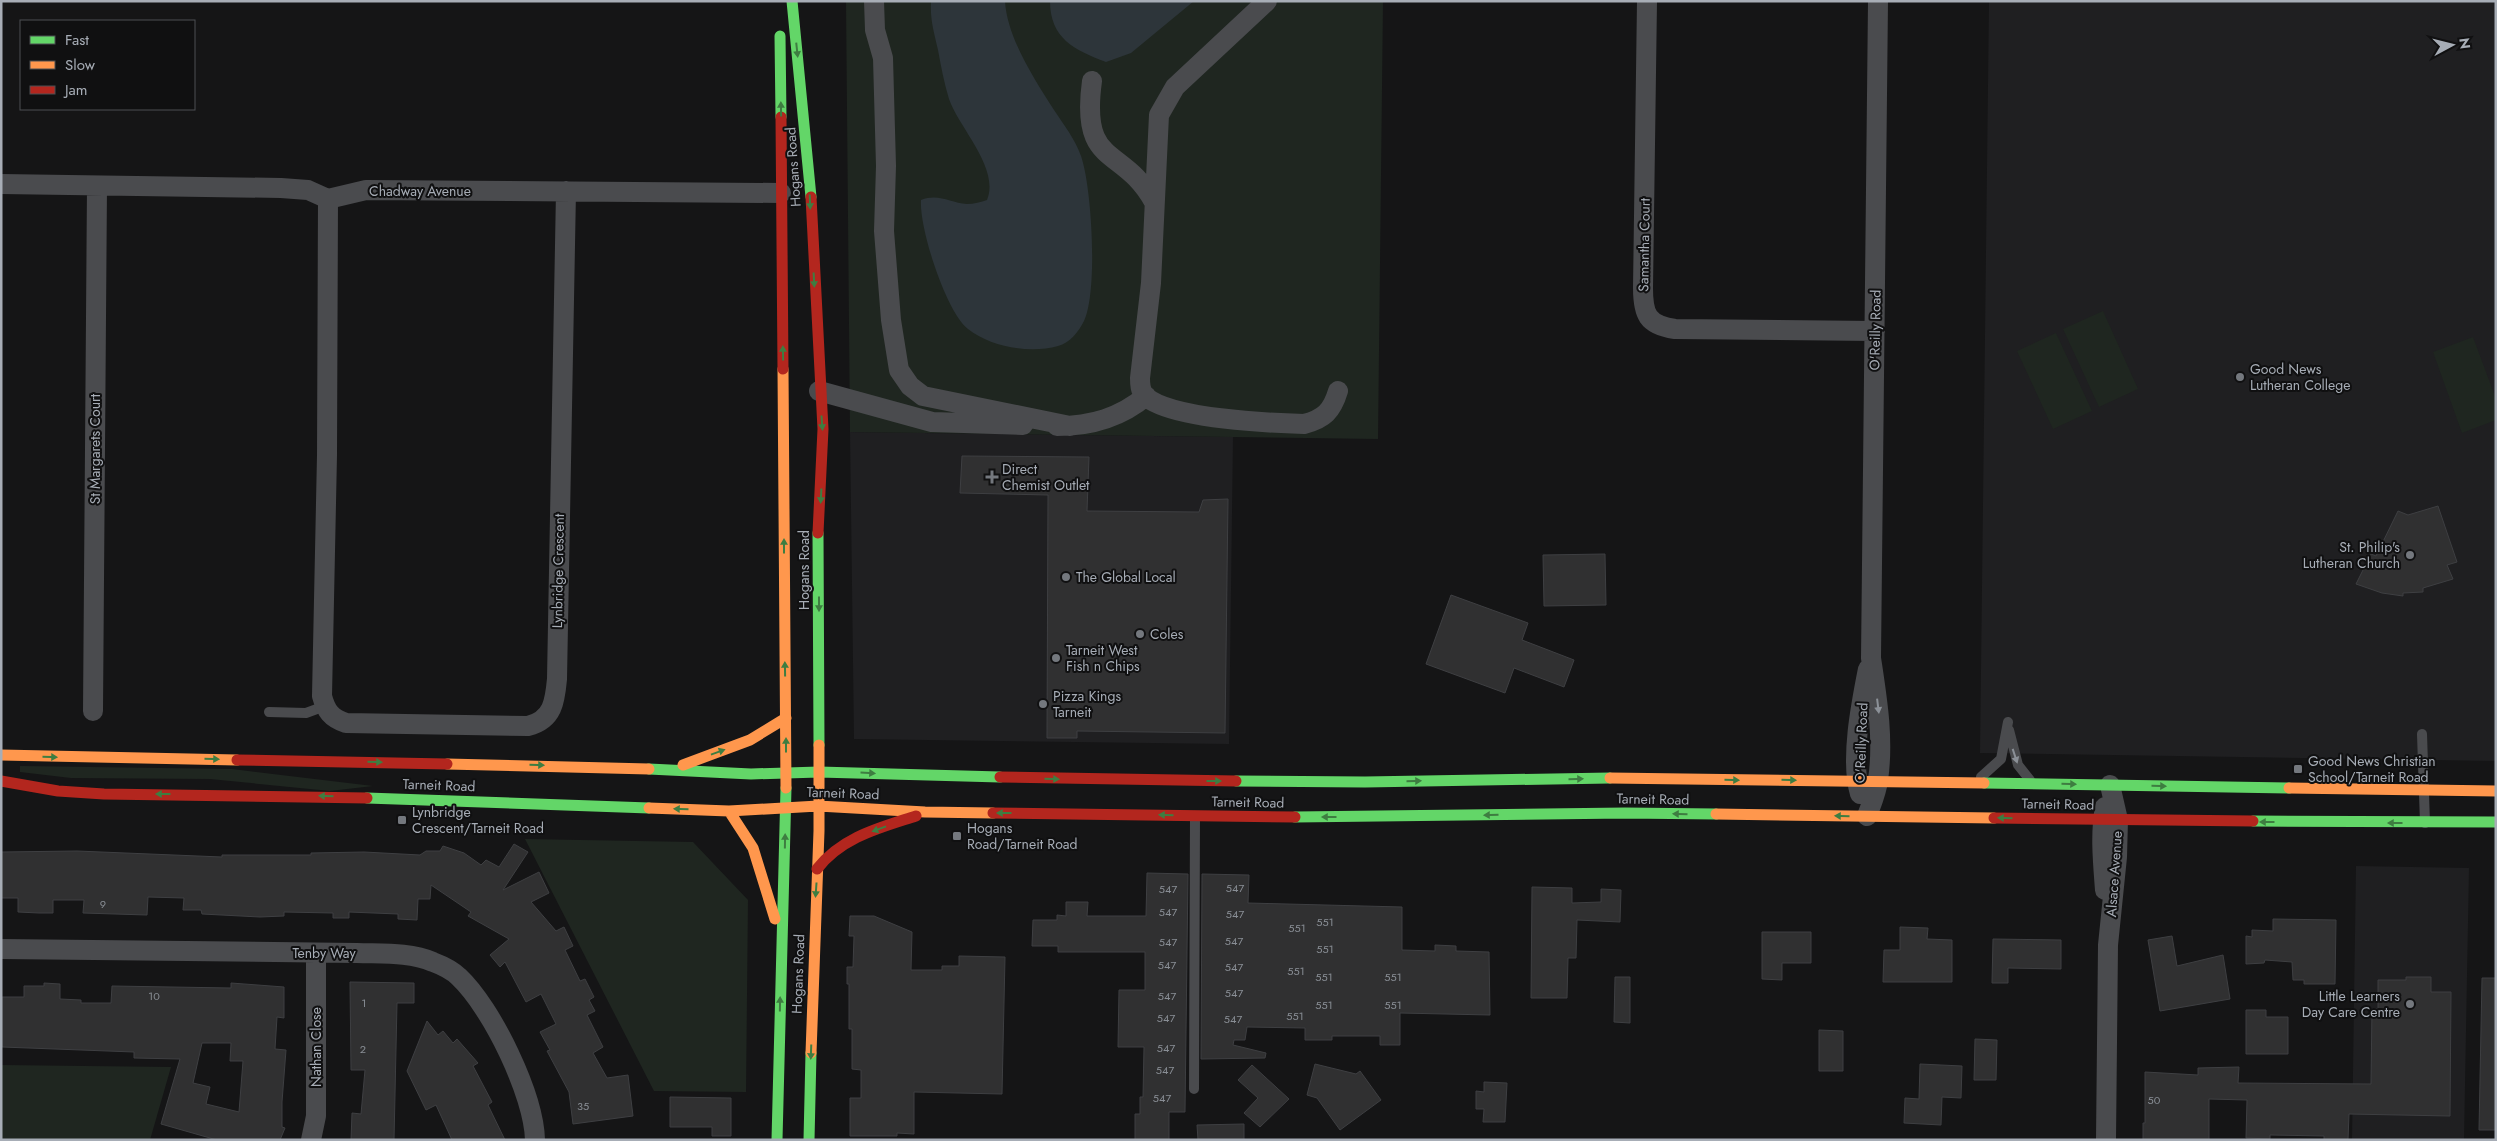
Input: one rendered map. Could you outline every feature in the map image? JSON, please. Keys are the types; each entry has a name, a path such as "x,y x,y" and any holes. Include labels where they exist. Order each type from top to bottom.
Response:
{"main road":[{"name":"Hogans Road","path":"792,1 810,173 811,231 823,454 818,538 819,772 809,1140"},
{"name":"Hogans Road","path":"777,1140 786,808 784,612 791,206 780,20"},
{"path":"791,206 811,231"},
{"path":"809,456 823,454"},
{"path":"784,612 797,558"},
{"path":"672,768 754,739 769,731 786,718"},
{"name":"Tarneit Road","path":"1,755 672,768 751,774 819,772 1114,780 1365,782 1631,778 2496,791"},
{"name":"Tarneit Road","path":"1,781 58,791 104,794 298,795 729,811 761,811 818,806 925,812 1195,816 1359,817 1625,813 2110,820 2496,822"},
{"path":"729,811 742,825 751,843 781,938"},
{"path":"817,869 831,851 852,838 925,812"}],"street":[{"path":"874,1 875,30 883,58 886,166 884,231 887,279 899,370 910,386 923,396 1070,426"},
{"path":"1267,1 1176,87 1165,102 1159,115 1151,282 1140,378 1141,389 1146,396 1172,409 1192,414 1304,424 1317,421 1327,414 1334,404 1338,391"},
{"name":"Samantha Court","path":"1647,1 1643,305 1648,318 1658,326 1675,329 1875,331"},
{"name":"O'Reilly Road","path":"1867,816 1856,782 1860,710 1870,658 1878,2"},
{"path":"1092,81 1088,112 1094,137 1110,158 1146,189 1154,202"},
{"path":"1,184 295,188 308,190 328,199 327,455 322,696 325,706"},
{"name":"St Margarets Court","path":"93,711 97,186"},
{"name":"Chadway Avenue","path":"328,199 366,190 566,191 791,206"},
{"name":"Lynbridge Crescent","path":"325,706 330,715 346,723 528,726 536,724 550,713 555,701 557,679 566,191"},
{"path":"819,391 932,422 995,425 1080,426 1129,410 1146,396"},
{"name":"O'Reilly Road","path":"1867,816 1878,782 1879,707 1870,658"},
{"name":"Alsace Avenue","path":"2106,1140 2108,944 2117,857 2110,820 2110,785"},
{"name":"Tenby Way","path":"1,949 408,956 432,961 457,975 483,1006 521,1078 534,1124 535,1140"},
{"name":"Nathan Close","path":"311,1140 316,1116 316,954"}],"lane":[{"path":"269,712 306,714 325,706"},
{"path":"1972,783 1990,771 2001,759 2008,722 2011,744 2018,766 2036,784"},
{"path":"2422,734 2425,823"},
{"path":"1194,1088 1195,816"}],"shaded area":[{"path":"846,1 1383,1 1378,439 850,432"},
{"path":"931,1 1005,1 1007,15 1016,44 1039,86 1079,150 1088,191 1092,239 1091,287 1088,307 1080,329 1074,336 1058,346 1023,349 999,344 977,335 968,329 951,306 936,269 924,230 921,200 933,198 967,204 975,203 987,200 990,188 988,175 977,148 949,99 933,26"},
{"path":"1050,1 1194,1 1131,53 1106,62 1084,53 1066,41 1054,24"},
{"name":"Good News Lutheran College","path":"1989,1 2496,1 2496,761 1980,753"},
{"path":"2103,311 2138,389 2099,407 2063,329"},
{"path":"2056,333 2092,411 2053,429 2017,351"},
{"path":"2473,337 2496,399 2496,420 2462,433 2433,352"},
{"path":"850,432 1233,437 1229,744 854,739"},
{"path":"20,766 232,769 373,786 330,791 210,779 71,778 20,772"},
{"path":"525,839 693,842 748,900 746,1092 654,1091"},
{"name":"Little Learners Day Care Centre","path":"2356,866 2469,868 2464,1140 2352,1140"},
{"path":"1,1065 171,1067 150,1140 1,1140"}],"building":[{"path":"962,456 1089,457 1087,511 1199,512 1203,500 1228,499 1225,733 1077,731 1077,738 1047,738 1048,495 960,493"},
{"path":"2438,506 2457,562 2447,565 2453,579 2423,588 2423,592 2403,593 2403,596 2382,593 2356,584 2371,554 2376,556 2398,511 2408,515"},
{"path":"1605,554 1606,605 1544,606 1543,555"},
{"path":"1451,595 1528,623 1522,640 1574,660 1564,687 1514,668 1505,693 1426,664"},
{"path":"514,844 528,852 503,890 539,872 549,893 531,902 556,931 564,927 573,946 565,950 580,981 585,979 594,997 589,1000 595,1011 587,1015 603,1047 593,1053 607,1078 628,1075 633,1116 573,1124 569,1092 547,1051 550,1050 540,1032 556,1024 541,994 526,1002 505,962 500,967 490,955 509,939 468,916 471,912 431,885 430,899 418,899 417,920 398,919 398,914 349,912 349,918 333,918 333,913 284,912 284,916 260,917 202,914 201,910 183,910 184,898 148,897 147,915 83,913 84,900 53,900 53,913 18,912 18,898 1,898 1,852 77,851 222,857 222,855 311,855 311,853 364,852 420,855 426,851 440,851 443,846 464,853 481,865 486,860 499,867"},
{"path":"1147,873 1188,874 1185,1112 1169,1112 1169,1140 1135,1140 1135,1114 1140,1114 1140,1097 1143,1097 1144,1047 1118,1047 1119,990 1145,990 1145,952 1058,952 1058,946 1032,946 1033,920 1057,920 1057,915 1066,916 1066,902 1088,902 1087,916 1146,916"},
{"path":"1202,874 1249,875 1248,903 1402,907 1402,950 1435,951 1435,945 1456,946 1456,951 1489,952 1490,1015 1400,1013 1400,1045 1380,1045 1380,1036 1332,1036 1332,1040 1305,1040 1305,1028 1247,1027 1245,1040 1234,1040 1233,1045 1266,1053 1265,1058 1201,1059"},
{"path":"1532,887 1572,888 1572,903 1601,902 1601,889 1621,890 1620,922 1577,920 1576,958 1568,958 1567,998 1531,998"},
{"path":"850,916 874,916 912,932 911,970 942,970 942,966 959,966 959,956 1005,957 1002,1094 914,1092 914,1134 897,1133 897,1136 850,1136 850,1098 861,1098 861,1070 852,1069 852,1029 849,1029 847,967 853,967 854,936 849,936"},
{"path":"2273,919 2336,920 2335,984 2304,984 2304,980 2293,980 2292,962 2265,960 2264,963 2246,964 2246,936 2252,937 2252,930 2273,931"},
{"path":"1900,927 1928,928 1927,939 1952,940 1952,982 1883,982 1884,950 1900,950"},
{"path":"1762,932 1811,932 1811,963 1782,963 1782,980 1762,979"},
{"path":"2172,936 2177,966 2223,955 2230,999 2160,1011 2148,940"},
{"path":"1993,939 2061,940 2061,969 2008,968 2008,983 1992,983"},
{"path":"1615,977 1630,977 1630,1023 1614,1022"},
{"path":"2406,977 2431,977 2431,992 2451,992 2450,1116 2349,1114 2348,1140 2324,1140 2324,1136 2270,1135 2270,1139 2246,1138 2247,1100 2209,1099 2209,1140 2143,1140 2145,1072 2198,1075 2198,1068 2239,1067 2238,1083 2371,1084 2372,1009 2378,1009 2378,980 2406,980"},
{"path":"2482,978 2496,978 2496,1130 2479,1130"},
{"path":"350,982 414,983 414,1003 397,1003 394,1140 351,1140 352,1113 361,1114 365,1070 351,1070"},
{"path":"44,983 60,984 60,999 81,1000 81,1003 111,1003 112,986 231,988 231,983 284,987 284,1018 277,1017 275,1049 286,1050 282,1102 282,1127 285,1128 280,1140 217,1140 161,1124 180,1059 134,1058 134,1052 2,1047 2,997 24,997 24,986 44,986","holes":["202,1043 231,1043 230,1061 243,1061 239,1112 206,1104 210,1087 193,1083"]},
{"path":"2246,1010 2266,1010 2266,1017 2288,1017 2288,1054 2246,1054"},
{"path":"427,1021 438,1035 443,1031 453,1043 457,1039 478,1063 473,1066 492,1102 488,1105 505,1140 452,1140 436,1105 426,1110 407,1071"},
{"path":"1819,1030 1843,1031 1843,1071 1819,1071"},
{"path":"1975,1039 1997,1040 1996,1080 1974,1080"},
{"path":"1315,1064 1356,1074 1360,1071 1381,1100 1340,1130 1317,1098 1307,1095"},
{"path":"1920,1064 1962,1066 1961,1098 1942,1097 1941,1125 1904,1123 1905,1098 1919,1099"},
{"path":"1252,1065 1289,1099 1260,1127 1244,1113 1258,1098 1238,1080"},
{"path":"1484,1082 1507,1083 1505,1122 1483,1122 1484,1109 1476,1109 1476,1091 1484,1092"},
{"path":"670,1097 731,1098 731,1136 712,1136 712,1127 670,1127"},
{"path":"1244,1124 1244,1140 1198,1140 1197,1125"}],"traffic: fast":[{"path":"792,1 811,197"},
{"path":"780,36 781,117"},
{"path":"818,533 819,745"},
{"path":"649,769 751,774 819,772 1000,777"},
{"path":"1236,781 1365,782 1610,778"},
{"path":"1984,783 2289,788"},
{"path":"777,1140 786,788"},
{"path":"367,798 649,808"},
{"path":"1295,817 1625,813 1716,814"},
{"path":"2253,821 2496,822"},
{"path":"809,1140 811,1053"}],"traffic: slow":[{"path":"783,369 786,788"},
{"path":"683,765 750,740 786,718"},
{"path":"811,1053 819,831 819,745"},
{"path":"1,755 237,760"},
{"path":"447,764 649,769"},
{"path":"1610,778 1984,783"},
{"path":"2289,788 2496,791"},
{"path":"649,808 729,811 818,806 925,812 993,813"},
{"path":"729,811 753,848 775,919"},
{"path":"1716,814 1994,818"}],"traffic: jam":[{"path":"781,117 783,369"},
{"path":"811,197 823,429 818,533"},
{"path":"237,760 447,764"},
{"path":"1000,777 1236,781"},
{"path":"1,781 58,791 104,794 367,798"},
{"path":"993,813 1295,817"},
{"path":"817,869 827,858 850,841 916,816"},
{"path":"1994,818 2253,821"}],"place":[{"name":"Good News Lutheran College","path":"2240,377"},
{"name":"Direct Chemist Outlet","path":"992,477"},
{"name":"St. Philip's Lutheran Church","path":"2410,555"},
{"name":"The Global Local","path":"1066,577"},
{"name":"Coles","path":"1140,634"},
{"name":"Tarneit West Fish n Chips","path":"1056,658"},
{"name":"Pizza Kings Tarneit","path":"1043,704"},
{"name":"Good News Christian School/Tarneit Road","path":"2298,769"},
{"name":"Lynbridge Crescent/Tarneit Road","path":"402,820"},
{"name":"Hogans Road/Tarneit Road","path":"957,836"},
{"name":"Little Learners Day Care Centre","path":"2410,1004"}]}
